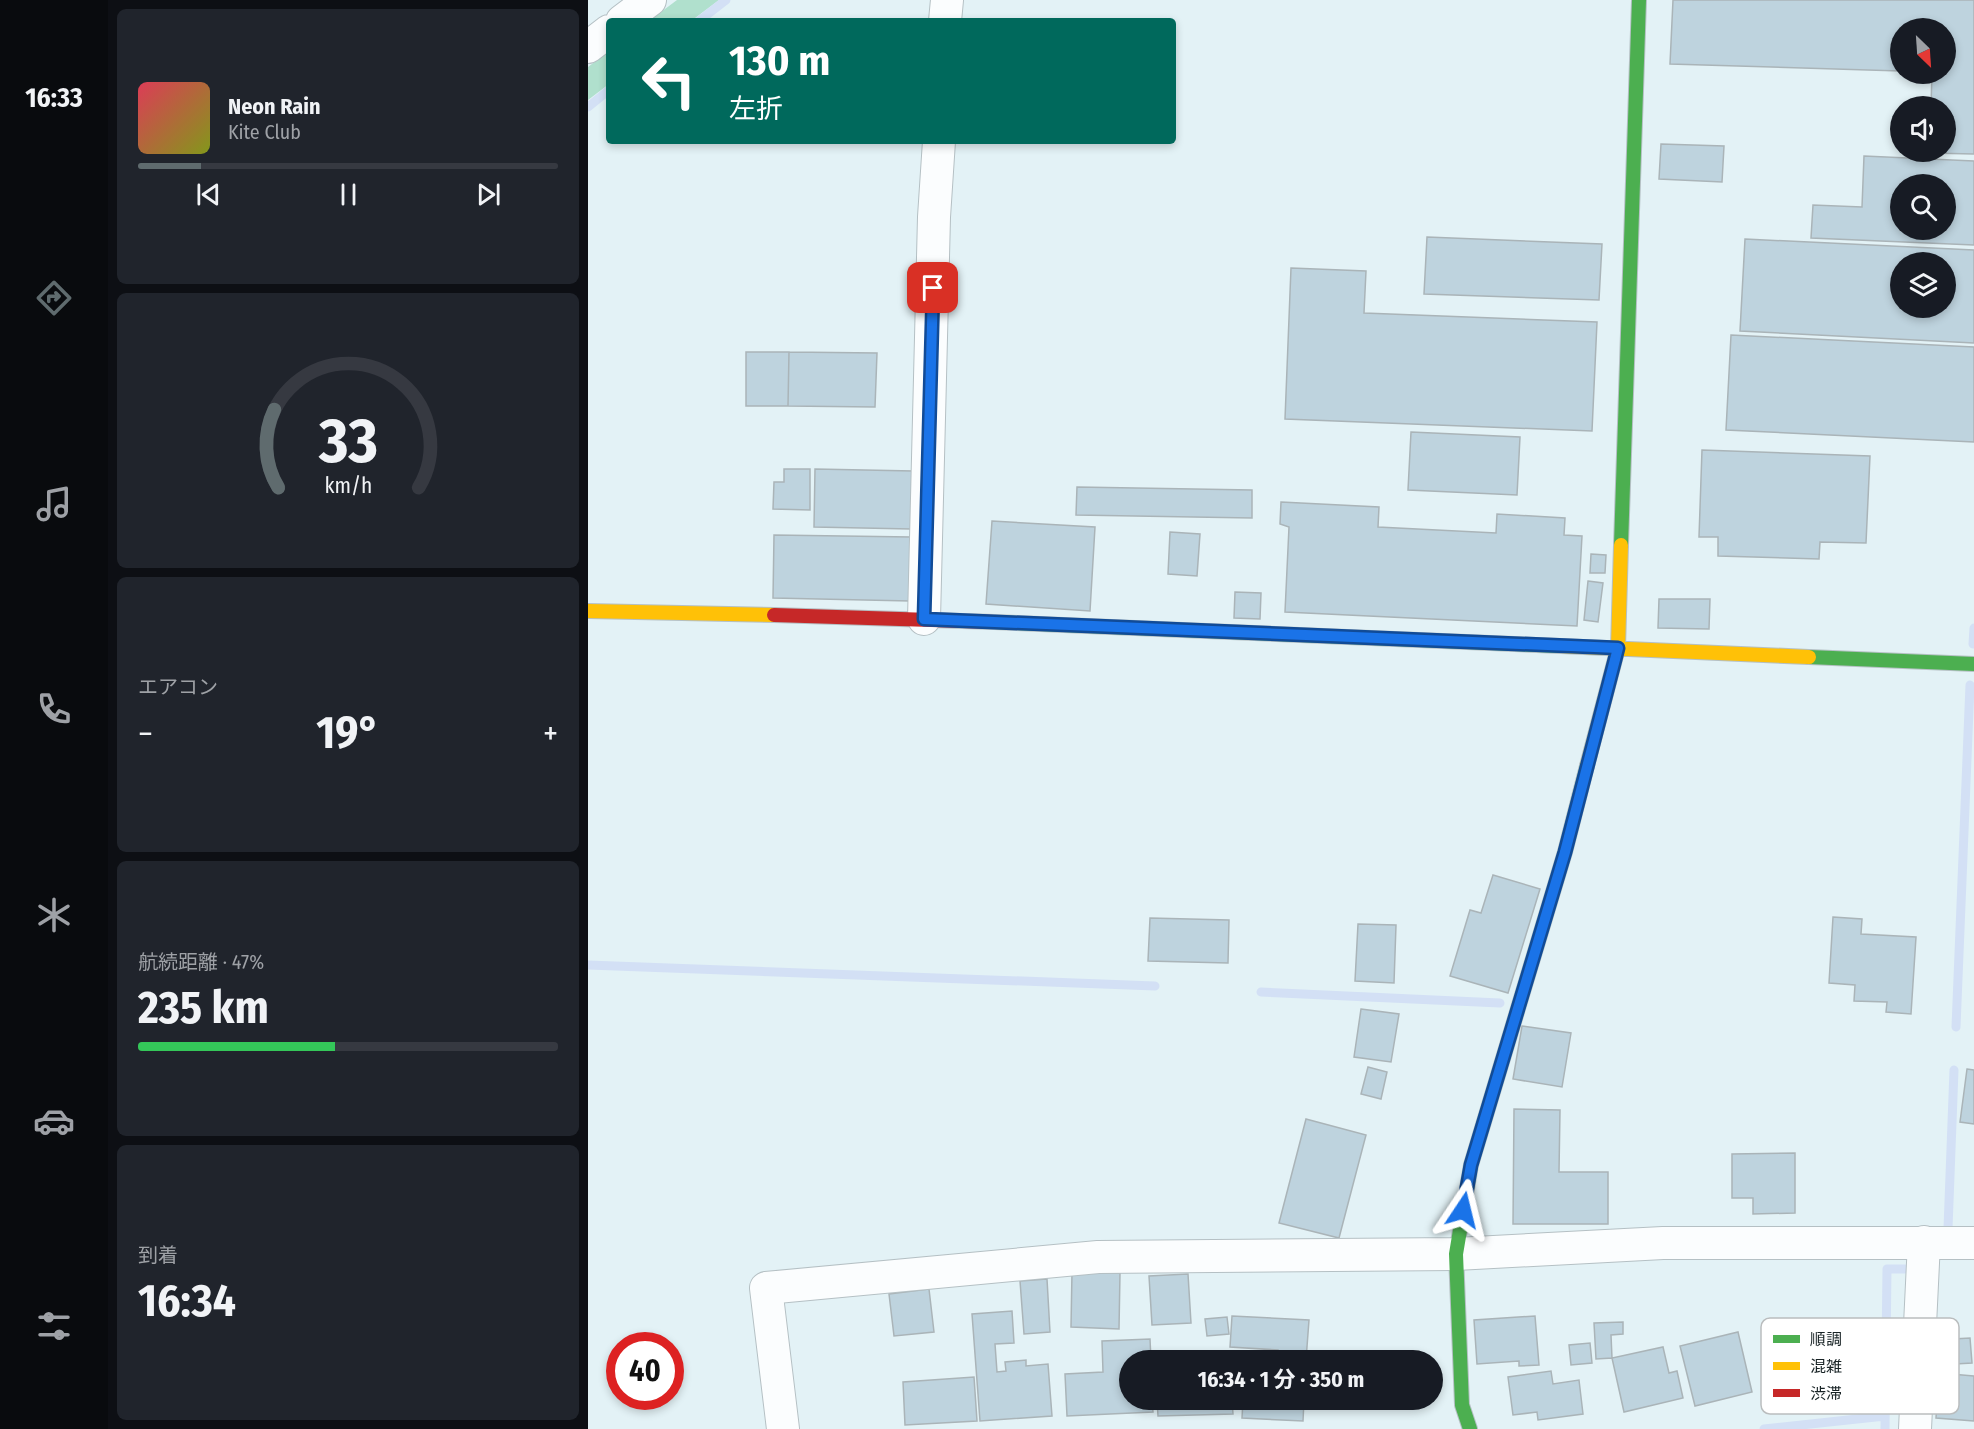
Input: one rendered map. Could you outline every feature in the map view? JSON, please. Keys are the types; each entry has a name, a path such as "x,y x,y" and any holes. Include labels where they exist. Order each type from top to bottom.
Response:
{"street":[{"path":"626,18 650,0"},
{"path":"945,18 947,0"},
{"path":"1470,1429 1462,1405 1456,1254 1471,1165 1565,852 1618,648 1639,0"},
{"path":"588,46 606,33"},
{"path":"924,619 934,217 939,144"},
{"path":"588,611 924,619 1974,664"},
{"path":"1920,1318 1924,1242"},
{"path":"783,1429 766,1288 1098,1257 1456,1254 1663,1243 1974,1243"},
{"path":"1915,1429 1916,1414"}],"green space":[{"path":"677,0 719,0 695,18 653,18"},
{"path":"606,53 606,86 588,100 588,67"}],"building":[{"path":"1673,0 1974,0 1974,154 1956,154 1956,96 1931,96 1932,84 1956,84 1956,18 1890,18 1890,71 1670,64"},
{"path":"1661,144 1724,146 1722,182 1659,179"},
{"path":"1864,156 1890,157 1890,162 1974,161 1974,245 1811,238 1813,205 1862,207"},
{"path":"1427,237 1602,244 1599,300 1424,294"},
{"path":"1745,239 1974,250 1974,343 1740,331"},
{"path":"1291,268 1366,271 1364,313 1597,322 1592,431 1285,419"},
{"path":"1731,335 1974,347 1974,442 1726,430"},
{"path":"746,352 789,352 788,406 746,406"},
{"path":"789,352 877,353 875,407 788,406"},
{"path":"1411,432 1520,437 1517,495 1408,490"},
{"path":"1702,450 1870,456 1866,543 1820,542 1819,559 1718,556 1718,537 1699,537"},
{"path":"784,469 810,469 810,510 773,509 774,482 784,482"},
{"path":"815,469 913,471 911,529 814,527"},
{"path":"1077,487 1252,490 1252,518 1076,515"},
{"path":"1281,502 1379,507 1378,527 1496,533 1497,514 1565,518 1564,535 1582,536 1577,626 1285,612 1289,527 1280,524"},
{"path":"992,521 1095,527 1090,611 986,604"},
{"path":"1170,532 1200,534 1197,576 1168,574"},
{"path":"774,535 911,537 910,601 773,598"},
{"path":"1591,554 1606,555 1605,573 1590,573"},
{"path":"1588,581 1603,583 1598,622 1584,620"},
{"path":"1235,592 1261,593 1260,619 1234,618"},
{"path":"1659,599 1710,599 1709,629 1658,628"},
{"path":"1493,875 1540,889 1508,993 1450,976 1470,910 1481,913"},
{"path":"1833,917 1862,919 1861,934 1916,937 1911,1014 1886,1012 1887,1002 1854,1001 1855,985 1829,983"},
{"path":"1150,918 1229,920 1228,963 1148,961"},
{"path":"1358,924 1396,925 1394,983 1355,981"},
{"path":"1361,1009 1399,1014 1391,1062 1354,1057"},
{"path":"1522,1026 1571,1033 1562,1087 1513,1079"},
{"path":"1368,1067 1387,1072 1381,1099 1361,1094"},
{"path":"1967,1069 1974,1070 1974,1124 1960,1122"},
{"path":"1514,1109 1560,1110 1559,1172 1608,1172 1608,1224 1513,1224"},
{"path":"1306,1119 1366,1135 1339,1238 1279,1223"},
{"path":"1795,1153 1795,1213 1753,1214 1753,1198 1732,1198 1732,1154"},
{"path":"1072,1272 1120,1273 1119,1329 1071,1327"},
{"path":"1188,1274 1191,1323 1152,1325 1149,1276"},
{"path":"1047,1279 1050,1332 1024,1334 1020,1281"},
{"path":"929,1289 934,1332 894,1336 889,1294"},
{"path":"1012,1311 1014,1343 995,1344 997,1372 1006,1371 1005,1362 1026,1360 1026,1366 1048,1364 1052,1416 980,1421 972,1314"},
{"path":"1232,1316 1309,1320 1307,1350 1230,1347"},
{"path":"1535,1316 1539,1365 1519,1366 1519,1361 1477,1364 1474,1320"},
{"path":"1227,1317 1229,1334 1207,1336 1205,1319"},
{"path":"1623,1322 1623,1334 1611,1335 1612,1358 1596,1359 1594,1323"},
{"path":"1738,1332 1752,1392 1695,1406 1680,1346"},
{"path":"1970,1338 1972,1363 1959,1364 1959,1339"},
{"path":"1150,1339 1151,1350 1119,1350 1119,1410 1153,1410 1153,1412 1067,1416 1065,1374 1103,1372 1102,1341"},
{"path":"1590,1343 1592,1363 1571,1365 1569,1345"},
{"path":"1663,1347 1669,1373 1677,1371 1683,1398 1624,1412 1612,1358"},
{"path":"1551,1371 1553,1384 1579,1380 1583,1414 1538,1420 1537,1412 1513,1415 1508,1377"},
{"path":"1959,1375 1974,1376 1974,1421 1936,1418 1936,1414 1959,1414"},
{"path":"974,1377 977,1421 905,1425 903,1382"},
{"path":"1158,1410 1233,1410 1233,1414 1158,1416"},
{"path":"1242,1410 1304,1410 1303,1421 1242,1418"}],"waterway":[{"path":"703,18 726,0"},
{"path":"588,107 606,92"},
{"path":"1973,644 1974,628"},
{"path":"1956,1027 1970,685"},
{"path":"588,965 1155,986"},
{"path":"1261,992 1500,1003"},
{"path":"1948,1228 1954,1070"},
{"path":"1886,1318 1887,1269 1905,1269"},
{"path":"1885,1414 1885,1429"},
{"path":"1764,1429 1885,1416"}],"traffic: fast":[{"path":"1621,545 1639,0"},
{"path":"994,622 1561,646"},
{"path":"1809,657 1974,664"},
{"path":"1470,1429 1462,1405 1456,1254 1471,1165 1565,852 1587,766"}],"traffic: slow":[{"path":"1587,766 1618,648 1621,545"},
{"path":"588,611 774,615"},
{"path":"1561,646 1809,657"}],"traffic: jam":[{"path":"774,615 994,622"}],"route":[{"path":"933,288 924,619 1618,648 1565,852 1471,1165 1463,1210"}]}
